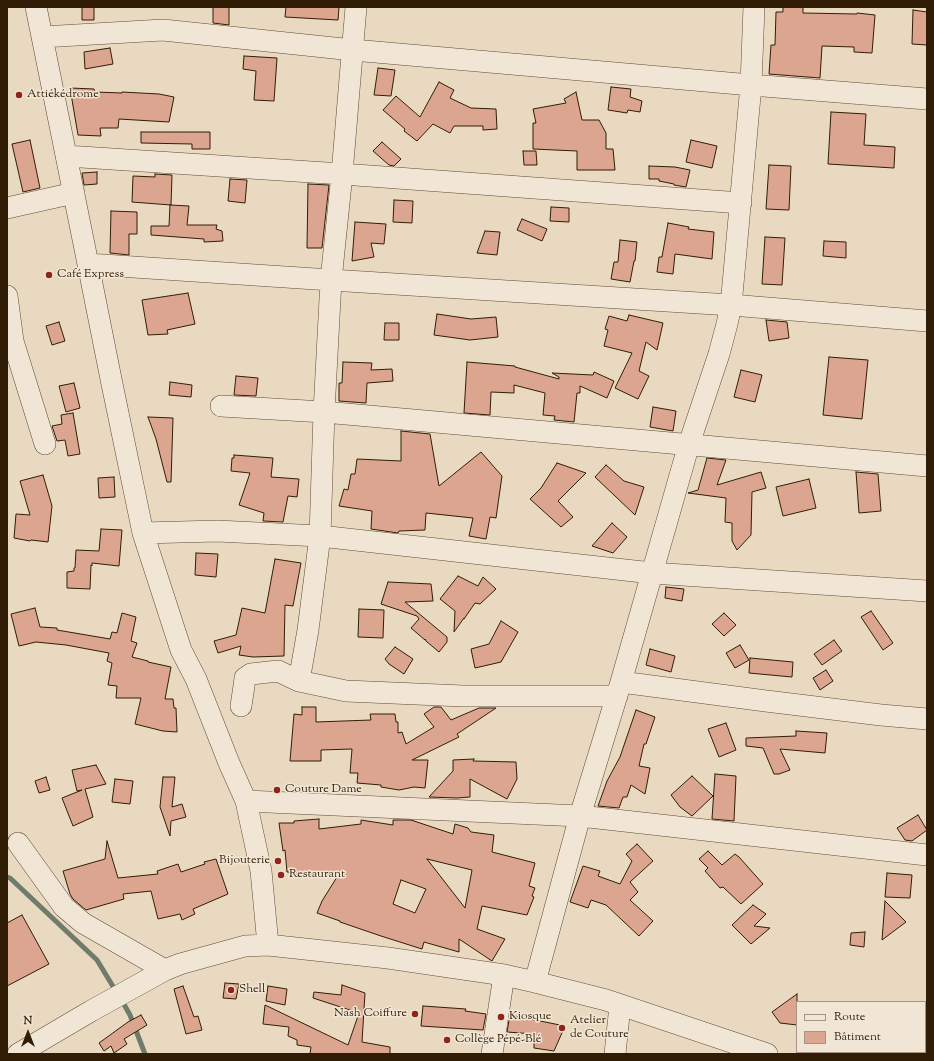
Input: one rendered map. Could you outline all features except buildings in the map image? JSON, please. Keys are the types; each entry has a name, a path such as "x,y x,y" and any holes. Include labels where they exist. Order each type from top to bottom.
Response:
{"street":[{"path":"36,7 143,533 181,650 196,680 246,801 261,871 268,945"},
{"path":"299,681 308,630 320,536 324,412 331,280 342,174 356,7"},
{"path":"535,982 580,816 619,689 689,444 719,354 731,305 751,85 754,7"},
{"path":"42,37 162,30 353,50 927,99"},
{"path":"66,156 342,174 741,203"},
{"path":"7,208 74,193"},
{"path":"88,264 731,305 927,321"},
{"path":"7,296 13,341 45,444"},
{"path":"221,406 324,412 927,466"},
{"path":"143,533 217,531 320,536 652,573 927,591"},
{"path":"242,706 245,678 251,674 278,671 299,681 354,692 463,696 619,689 766,701 927,719"},
{"path":"246,801 580,816 927,855"},
{"path":"18,843 64,907 83,923 165,970"},
{"path":"18,1054 165,970 180,964 245,946 268,945 388,958 504,975 606,1000 767,1054"},
{"path":"492,1054 504,975"},
{"path":"616,1054 620,1005"}],"waterway":[{"path":"7,877 10,878 97,960 117,993"},
{"path":"121,999 130,1015 145,1054"}],"place":[{"name":"Attiékédrome","path":"19,95"},
{"name":"Café Express","path":"49,275"},
{"name":"Couture Dame","path":"277,790"},
{"name":"Bijouterie","path":"278,861"},
{"name":"Restaurant","path":"281,875"},
{"name":"Shell","path":"231,990"},
{"name":"Nash Coiffure","path":"415,1014"},
{"name":"Kiosque","path":"501,1017"},
{"name":"Atelier de Couture","path":"562,1028"},
{"name":"Collège Pépé-Blé","path":"447,1040"}]}
